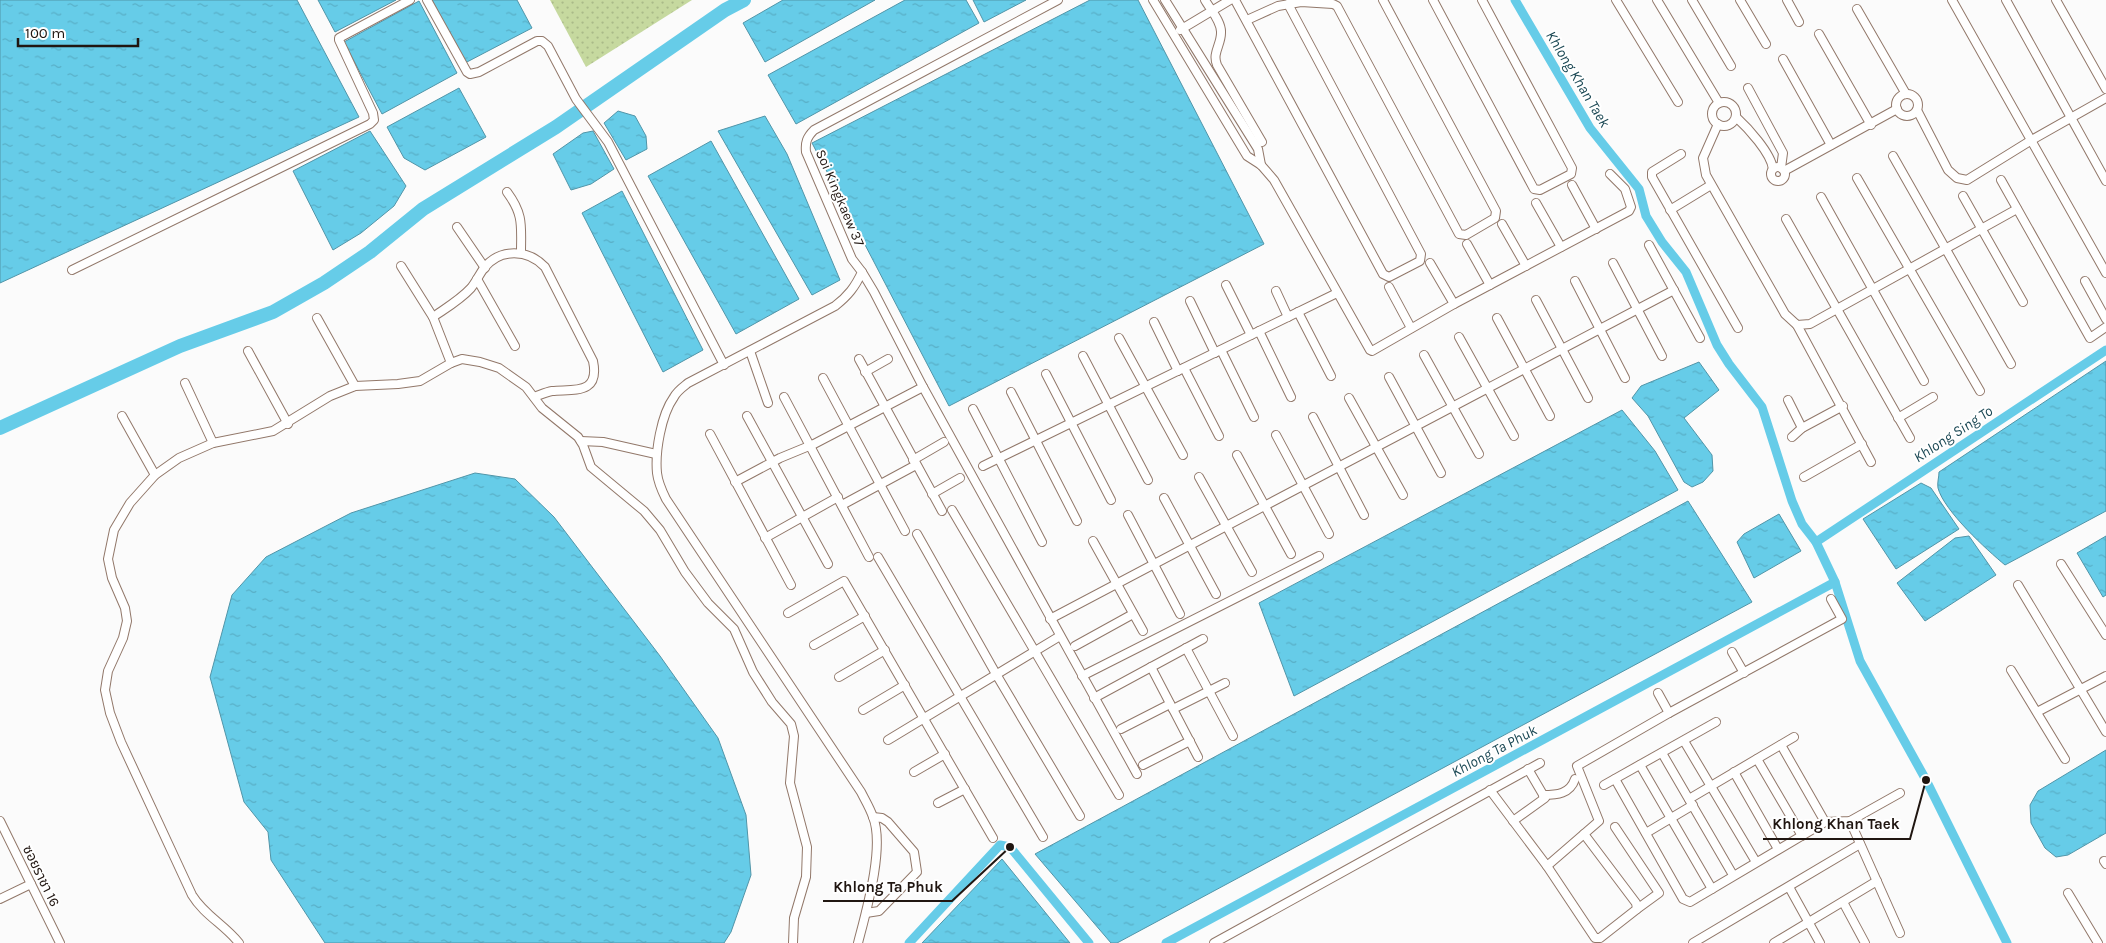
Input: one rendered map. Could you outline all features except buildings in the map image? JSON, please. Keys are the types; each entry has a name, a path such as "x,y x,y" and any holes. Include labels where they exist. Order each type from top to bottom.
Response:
{"street":[{"path":"72,270 370,124 374,120 373,113 339,40 410,0"},
{"path":"427,0 467,72 474,74 479,72 537,41 542,40 548,46 581,107 608,142 724,365"},
{"name":"Soi Kingkaew 37","path":"862,272 852,258 806,152 806,140 809,135 814,130 1058,0"},
{"path":"1153,0 1247,156 1261,165 1274,180 1337,293 1372,351 1454,304 1631,210 1627,193 1610,174"},
{"path":"1165,0 1258,149 1261,165"},
{"path":"1205,0 1220,26 1222,34 1214,58 1262,142"},
{"path":"1174,34 1230,0"},
{"path":"1235,0 1383,274 1389,277 1420,260 1421,254 1288,4"},
{"path":"1247,20 1278,6 1301,2 1333,4 1341,11 1460,234 1466,234 1495,218 1496,212 1383,0"},
{"path":"1433,0 1534,189 1540,190 1571,174 1572,168 1482,0"},
{"path":"1616,0 1678,102"},
{"path":"1657,0 1718,103"},
{"path":"1692,0 1731,66"},
{"path":"1740,0 1766,44"},
{"path":"1787,0 1799,22"},
{"path":"1952,0 2106,273"},
{"path":"2006,0 2106,181"},
{"path":"2056,0 2106,89"},
{"path":"1857,9 1906,94"},
{"path":"1819,34 1871,125"},
{"path":"1783,59 1831,146"},
{"path":"1748,88 1783,153 1779,169"},
{"path":"1212,98 1222,91"},
{"path":"1897,109 1898,99 1906,94 1912,95 1917,100 1917,110 1948,170 1960,179 1967,180 2030,141 2106,98"},
{"path":"1718,103 1730,104 1735,110 1736,117 1779,169"},
{"path":"1718,103 1712,114 1718,124"},
{"path":"1897,109 1906,116 1912,115 1917,110"},
{"path":"1779,169 1831,146 1897,109"},
{"path":"1718,124 1728,125 1736,117"},
{"path":"1718,124 1704,158 1704,170 1785,314 1797,325 1871,462"},
{"path":"1681,154 1652,172 1670,210 1738,328"},
{"path":"1893,156 1944,249 2011,364"},
{"path":"1857,178 1980,391"},
{"path":"2001,180 2090,338 2106,327"},
{"path":"1572,184 1596,229"},
{"path":"1670,210 1712,185"},
{"path":"507,192 517,205 521,216 521,253"},
{"path":"1963,196 2023,302"},
{"path":"1821,197 1924,382"},
{"path":"1536,203 1561,247"},
{"path":"1797,325 1810,324 2017,209"},
{"path":"1786,219 1910,438"},
{"path":"1502,224 1526,266"},
{"path":"457,227 484,268"},
{"path":"1467,244 1490,285"},
{"path":"1649,245 1700,338"},
{"path":"433,316 472,288 484,268 500,255 521,253 533,256 546,267 593,361 595,370 594,378 583,388 567,392 554,391 534,398"},
{"path":"1430,263 1454,304"},
{"path":"1612,263 1662,356"},
{"path":"401,266 433,316 451,363"},
{"path":"858,943 866,913 877,851 874,817 860,792 666,499 657,475 656,454 666,414 675,395 688,383 835,306 853,291 862,272"},
{"path":"862,272 1050,619 1137,774"},
{"path":"477,279 515,346"},
{"path":"1575,281 1625,378"},
{"path":"2085,281 2106,319"},
{"path":"1226,285 1291,397"},
{"path":"1389,287 1412,328"},
{"path":"1050,619 1674,290"},
{"path":"1276,291 1288,317"},
{"path":"982,466 1337,293"},
{"path":"1536,300 1588,398"},
{"path":"1190,301 1254,417"},
{"path":"1298,312 1331,376"},
{"path":"317,318 355,386"},
{"path":"1497,318 1550,416"},
{"path":"1154,322 1219,436"},
{"path":"1459,337 1514,436"},
{"path":"1119,338 1183,455"},
{"path":"248,351 288,424"},
{"path":"750,351 756,365 762,391 768,402"},
{"path":"1424,355 1479,454"},
{"path":"1083,356 1148,480"},
{"path":"865,372 888,358"},
{"path":"239,943 225,926 205,912 192,895 121,742 110,713 105,690 108,671 123,638 127,621 125,608 112,578 108,559 114,530 130,503 154,475 179,458 213,442 273,431 288,424 308,408 330,396 355,386 420,381 451,363 462,359 499,368 526,387 542,408 581,441 591,467 660,530 685,572 702,595 734,628 753,672 772,702 791,724 794,736 790,784 807,847 806,877 794,918 793,943"},
{"path":"859,359 942,511"},
{"path":"1046,374 1111,500"},
{"path":"1388,377 1440,473"},
{"path":"823,378 905,531"},
{"path":"185,383 213,442"},
{"path":"735,482 923,387"},
{"path":"1011,392 1077,521"},
{"path":"784,397 842,505 1043,837"},
{"path":"1898,418 1933,397"},
{"path":"1349,398 1403,495"},
{"path":"1788,400 1802,428"},
{"path":"1792,437 1802,428 1842,406"},
{"path":"973,409 1042,542"},
{"path":"122,416 154,475"},
{"path":"747,416 828,564"},
{"path":"1313,417 1364,515"},
{"path":"710,434 791,585"},
{"path":"1276,435 1329,534"},
{"path":"581,441 603,442 656,454"},
{"path":"842,505 880,484 944,442"},
{"path":"1804,477 1862,444"},
{"path":"1237,455 1290,554"},
{"path":"1199,477 1252,572"},
{"path":"932,494 960,478"},
{"path":"765,538 838,497"},
{"path":"1164,498 1216,594"},
{"path":"952,510 1119,795"},
{"path":"1128,515 1180,614"},
{"path":"916,534 1080,816"},
{"path":"1092,541 1143,631"},
{"path":"1082,676 1320,556"},
{"path":"2061,564 2106,635"},
{"path":"788,613 844,581 993,838"},
{"path":"2018,586 2106,732"},
{"path":"1547,866 1599,821 1578,766 1669,713 1842,619 1831,598"},
{"path":"1075,646 1133,614"},
{"path":"814,645 865,616"},
{"path":"888,740 1060,636"},
{"path":"1094,698 1202,639"},
{"path":"1186,648 1233,736"},
{"path":"839,677 885,650"},
{"path":"1732,652 1744,672"},
{"path":"1151,667 1198,757"},
{"path":"2011,670 2066,759"},
{"path":"2037,712 2106,676"},
{"path":"1121,729 1225,683"},
{"path":"863,710 905,685"},
{"path":"1658,693 1669,713"},
{"path":"1604,785 1716,722"},
{"path":"1646,833 1671,818 1711,786 1794,737"},
{"path":"1143,765 1190,741"},
{"path":"1684,741 1756,862"},
{"path":"1781,745 1825,822"},
{"path":"1662,753 1733,875"},
{"path":"914,772 945,754"},
{"path":"1757,759 1802,836"},
{"path":"1214,943 1540,763"},
{"path":"1640,765 1712,888"},
{"path":"1513,822 1545,798 1528,769"},
{"path":"1734,772 1778,850"},
{"path":"1543,795 1561,794 1573,785 1575,779"},
{"path":"1615,779 1683,899 1690,902 1825,822 1850,820 1900,793"},
{"path":"938,803 964,789"},
{"path":"1490,790 1547,866 1595,938 1600,938 1658,893 1615,827"},
{"path":"866,913 879,911 917,872 914,852 888,822 882,818 874,817"},
{"name":"ซอยราชา 16","path":"0,820 60,943"},
{"path":"1850,820 1900,933"},
{"path":"1584,834 1636,903 1637,909"},
{"path":"1693,943 1860,844"},
{"path":"1776,942 1877,881"},
{"path":"0,899 31,884"},
{"path":"1789,887 1820,943"},
{"path":"2068,893 2098,943"},
{"path":"1843,902 1865,943"}],"green space":[{"path":"550,0 692,0 586,67"}],"water":[{"path":"0,0 297,0 359,117 0,283"},
{"path":"318,0 396,0 335,32"},
{"path":"432,0 517,0 532,28 465,63"},
{"path":"783,0 875,0 765,62 743,23"},
{"path":"905,0 966,0 979,23 796,124 768,75"},
{"path":"973,0 1026,0 984,22"},
{"path":"1090,0 1138,0 1264,244 949,406 812,143"},
{"path":"419,1 457,73 382,114 344,42"},
{"path":"459,88 486,137 425,170 404,158 387,127"},
{"path":"618,111 635,116 646,136 647,149 626,160 604,123"},
{"path":"765,116 787,154 840,280 812,295 718,131"},
{"path":"370,131 406,186 394,206 361,233 333,250 293,171"},
{"path":"593,131 614,169 591,184 571,190 553,154 583,133"},
{"path":"711,141 799,299 736,334 648,176"},
{"path":"622,191 703,350 663,372 582,213"},
{"path":"2106,361 2106,511 2005,565 1967,530 1948,508 1938,488 1939,472"},
{"path":"1699,362 1719,390 1684,418 1712,455 1713,471 1703,482 1692,487 1684,482 1648,416 1632,398 1641,386"},
{"path":"1622,410 1655,451 1678,490 1294,696 1259,603"},
{"path":"475,473 515,479 554,517 660,656 718,738 746,815 751,875 731,932 724,943 325,943 271,860 268,832 244,802 210,677 232,595 266,557 351,513"},
{"path":"1921,483 1931,488 1959,529 1896,569 1863,519"},
{"path":"1688,501 1752,602 1117,943 1111,943 1035,854"},
{"path":"1779,514 1801,551 1754,578 1737,542 1744,534"},
{"path":"1969,536 1996,575 1925,621 1897,583 1955,538"},
{"path":"2106,536 2106,595 2103,597 2077,553"},
{"path":"2106,750 2106,833 2068,855 2056,857 2045,848 2031,823 2030,805 2038,791"},
{"path":"1002,859 1070,943 922,943"}],"waterway":[{"path":"0,428 180,346 273,312 324,283 370,252 423,209 556,127 725,10 744,0"},
{"name":"Khlong Khan Taek","path":"1515,0 1590,128 1639,189 1646,216 1662,242 1686,272 1717,345 1762,407 1792,501 1802,524 1816,542 1835,582 1860,661 1926,780 2007,943"},
{"name":"Khlong Sing To","path":"1816,542 2106,350"},
{"name":"Khlong Ta Phuk","path":"1166,943 1835,582"},
{"name":"Khlong Ta Phuk","path":"909,943 1000,845 1010,847 1089,943"}],"place":[{"name":"Khlong Khan Taek","path":"1926,780"},
{"name":"Khlong Ta Phuk","path":"1010,847"}]}
